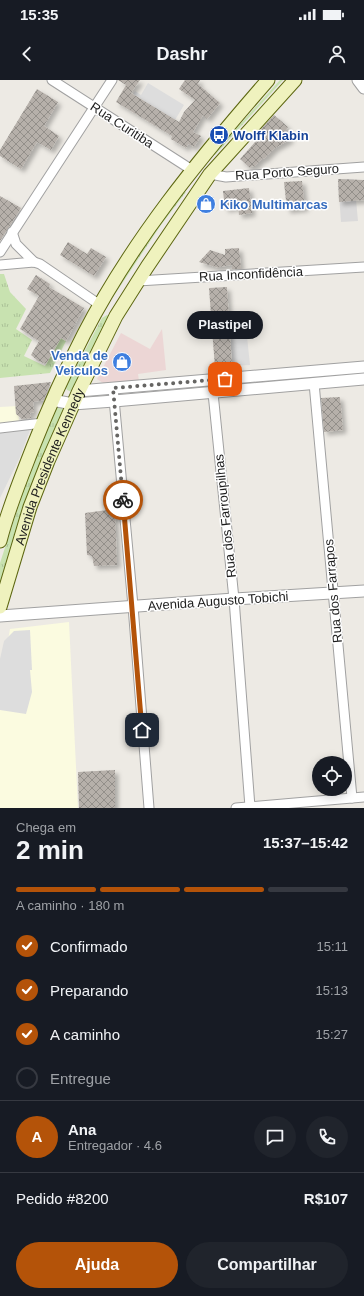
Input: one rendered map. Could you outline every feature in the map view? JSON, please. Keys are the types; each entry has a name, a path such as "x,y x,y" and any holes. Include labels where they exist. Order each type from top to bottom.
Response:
{"main road":[{"name":"Avenida Presidente Kennedy","path":"0,541 21,479 52,400 84,334 100,305 128,259 192,170 227,126 268,80"},
{"name":"Avenida Presidente Kennedy","path":"0,607 30,507 48,461 78,391 116,316 210,174 295,80"}],"street":[{"name":"Rua Curitiba","path":"52,80 192,170"},
{"path":"0,252 112,80"},
{"path":"358,80 364,88"},
{"name":"Rua Porto Seguro","path":"210,174 226,177 364,167"},
{"path":"12,232 16,244 34,262"},
{"path":"0,266 34,262 40,264 100,305"},
{"name":"Rua Inconfidência","path":"138,281 364,267"},
{"path":"78,391 364,367"},
{"path":"52,400 73,404 364,380"},
{"name":"Rua dos Farrapos","path":"314,383 352,798"},
{"path":"113,388 133,606 149,808"},
{"name":"Rua dos Farroupilhas","path":"213,393 234,599 250,807"},
{"path":"0,428 43,423"},
{"name":"Avenida Augusto Tobichi","path":"0,616 364,591"},
{"path":"236,808 310,805 364,797"}],"shaded area":[{"path":"148,83 184,105 175,120 133,94 135,91 141,95"},
{"path":"338,179 354,179 358,221 341,222"},
{"path":"246,327 250,365 232,366 230,329"},
{"path":"162,329 166,370 138,374 139,381 103,383 97,379 121,333 150,349"},
{"path":"18,406 19,422 0,423 0,407"},
{"path":"31,427 20,457 0,498 0,430"},
{"path":"69,622 78,808 0,808 0,685 10,629"},
{"path":"30,630 32,670 30,670 32,692 26,714 0,710 0,659 4,641 14,631"}],"green space":[{"path":"280,80 283,80 215,155 213,154"},
{"path":"183,191 186,192 161,225 113,297 111,296 148,239"},
{"path":"0,274 4,274 10,292 26,309 16,329 32,340 24,356 45,366 61,338 66,341 50,373 0,378"},
{"path":"107,315 109,316 72,392 67,390 66,388 69,381 102,318"},
{"path":"59,406 64,409 0,601 0,563 24,489 56,409"}],"building":[{"path":"118,80 140,80 131,93 179,122 184,112 195,100 179,89 185,80 200,80 198,84 220,103 207,119 203,115 193,132 201,136 194,147 188,144 186,148 171,139 172,136 116,102 126,85"},
{"path":"37,89 58,102 44,126 59,136 51,150 37,142 21,169 0,156 0,150"},
{"path":"274,115 288,127 284,132 291,139 275,148 254,167 252,166 250,168 240,159 263,133 260,130"},
{"path":"338,179 364,180 364,200 339,202"},
{"path":"302,181 305,208 287,210 284,182"},
{"path":"249,188 252,213 239,215 238,207 225,209 223,191"},
{"path":"0,196 21,208 0,241"},
{"path":"68,242 87,254 91,248 106,257 94,276 60,255"},
{"path":"239,248 241,269 232,269 232,265 219,268 199,262 210,250 225,255 225,249"},
{"path":"36,275 50,284 49,287 84,308 66,341 61,338 46,364 38,361 31,355 39,341 20,329 39,296 27,289"},
{"path":"227,287 232,366 215,368 209,288"},
{"path":"51,382 44,400 33,402 34,412 30,413 31,418 22,419 16,414 14,386"},
{"path":"340,397 343,430 324,432 321,398"},
{"path":"115,509 117,565 94,566 92,556 87,555 85,513"},
{"path":"115,770 115,808 79,808 78,772"}],"way so far":[{"path":"123,500 113,388 225,379"}],"place":[{"name":"Wolff Klabin","path":"219,135"},
{"name":"Kiko Multimarcas","path":"206,204"},
{"name":"Venda de Veiculos","path":"122,362"},
{"name":"Plastipel","path":"225,379"}],"route":[{"path":"123,500 133,606 142,730"}]}
